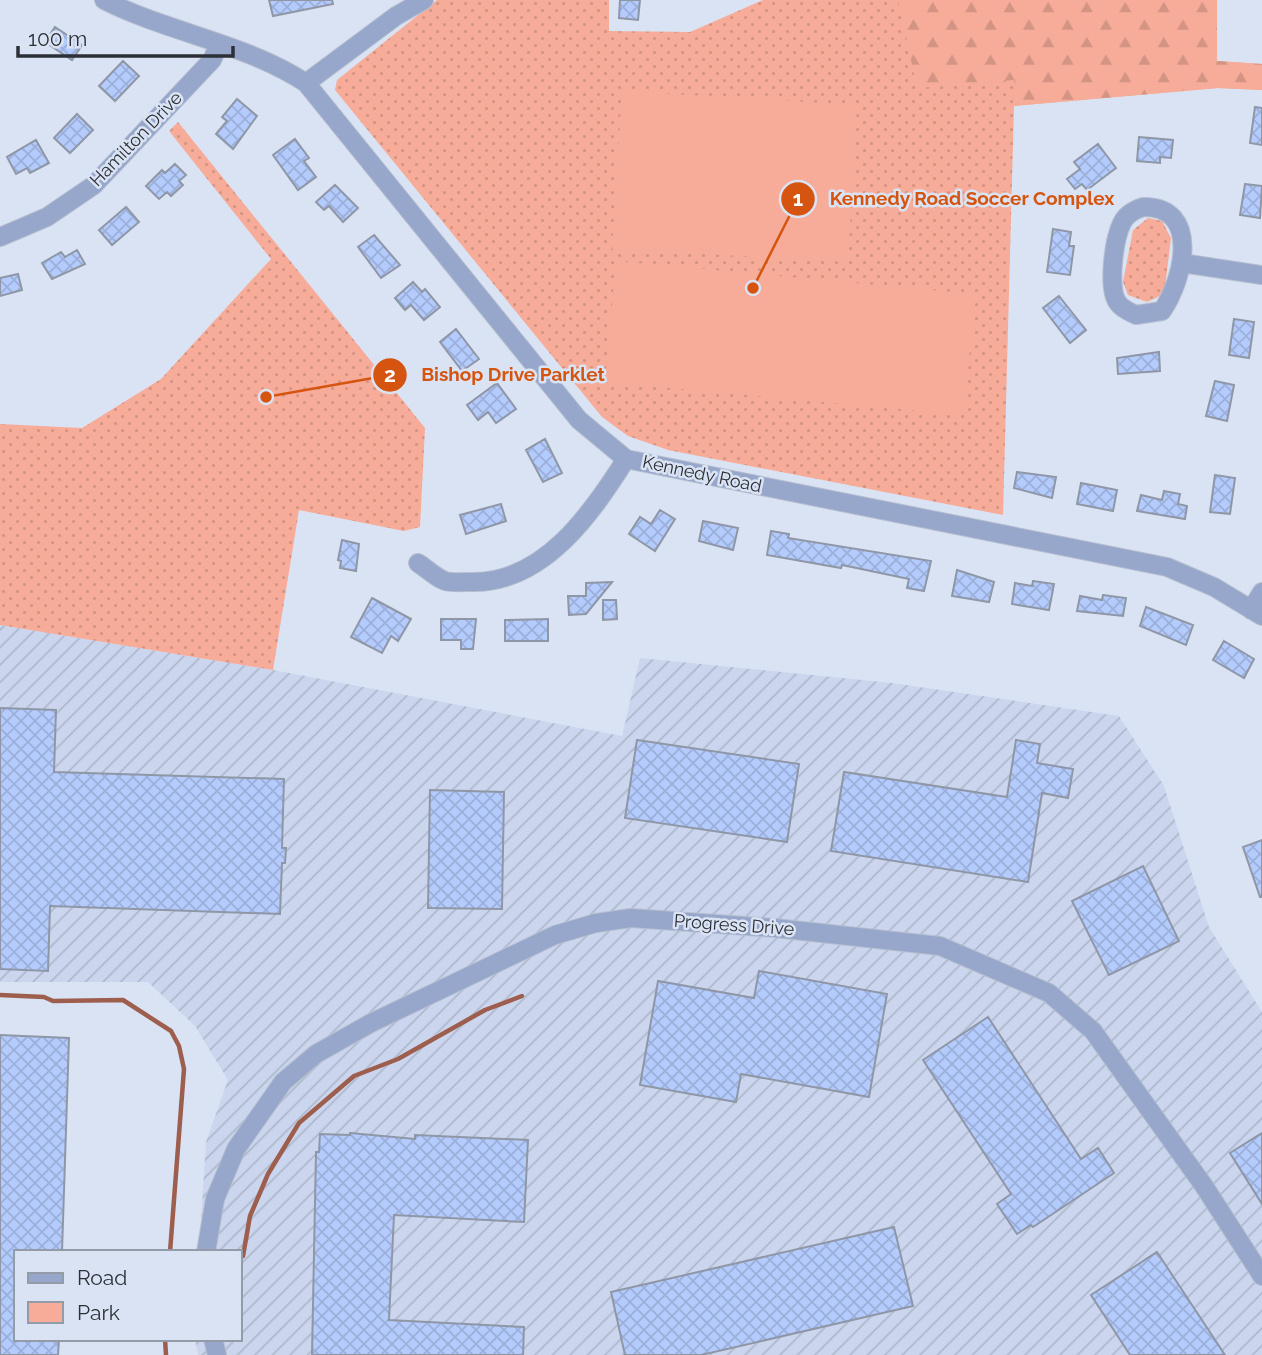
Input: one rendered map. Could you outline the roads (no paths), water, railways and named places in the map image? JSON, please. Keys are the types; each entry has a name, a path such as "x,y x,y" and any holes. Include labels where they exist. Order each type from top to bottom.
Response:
{"street":[{"name":"Kennedy Road","path":"104,0 143,18 280,66 306,83 579,420 626,459 1167,567 1214,587 1256,613"},
{"path":"306,83 396,16 424,0"},
{"name":"Hamilton Drive","path":"0,237 47,217 94,185 212,60 219,44"},
{"path":"1154,207 1175,218 1182,229 1182,263 1172,296 1162,311 1136,315 1116,302 1112,290 1115,249 1122,221 1133,210 1154,207"},
{"path":"1182,263 1262,275"},
{"path":"418,563 446,581 479,582 512,576 545,557 571,534 626,459"},
{"path":"1256,613 1262,592"},
{"name":"Progress Drive","path":"206,1250 215,1199 236,1149 283,1083 316,1055 371,1023 555,935 596,923 631,918 775,928 940,946 1049,993 1093,1031 1204,1186 1262,1276"}],"waterway":[{"path":"0,995 44,997 53,1001 123,1000 171,1031 179,1046 184,1069 170,1250"},
{"path":"243,1256 250,1216 268,1174 299,1123 354,1076 398,1059 485,1010 522,996"},
{"path":"165,1341 166,1355"}],"place":[{"name":"Kennedy Road Soccer Complex","path":"753,288"},
{"name":"Bishop Drive Parklet","path":"266,397"}]}
